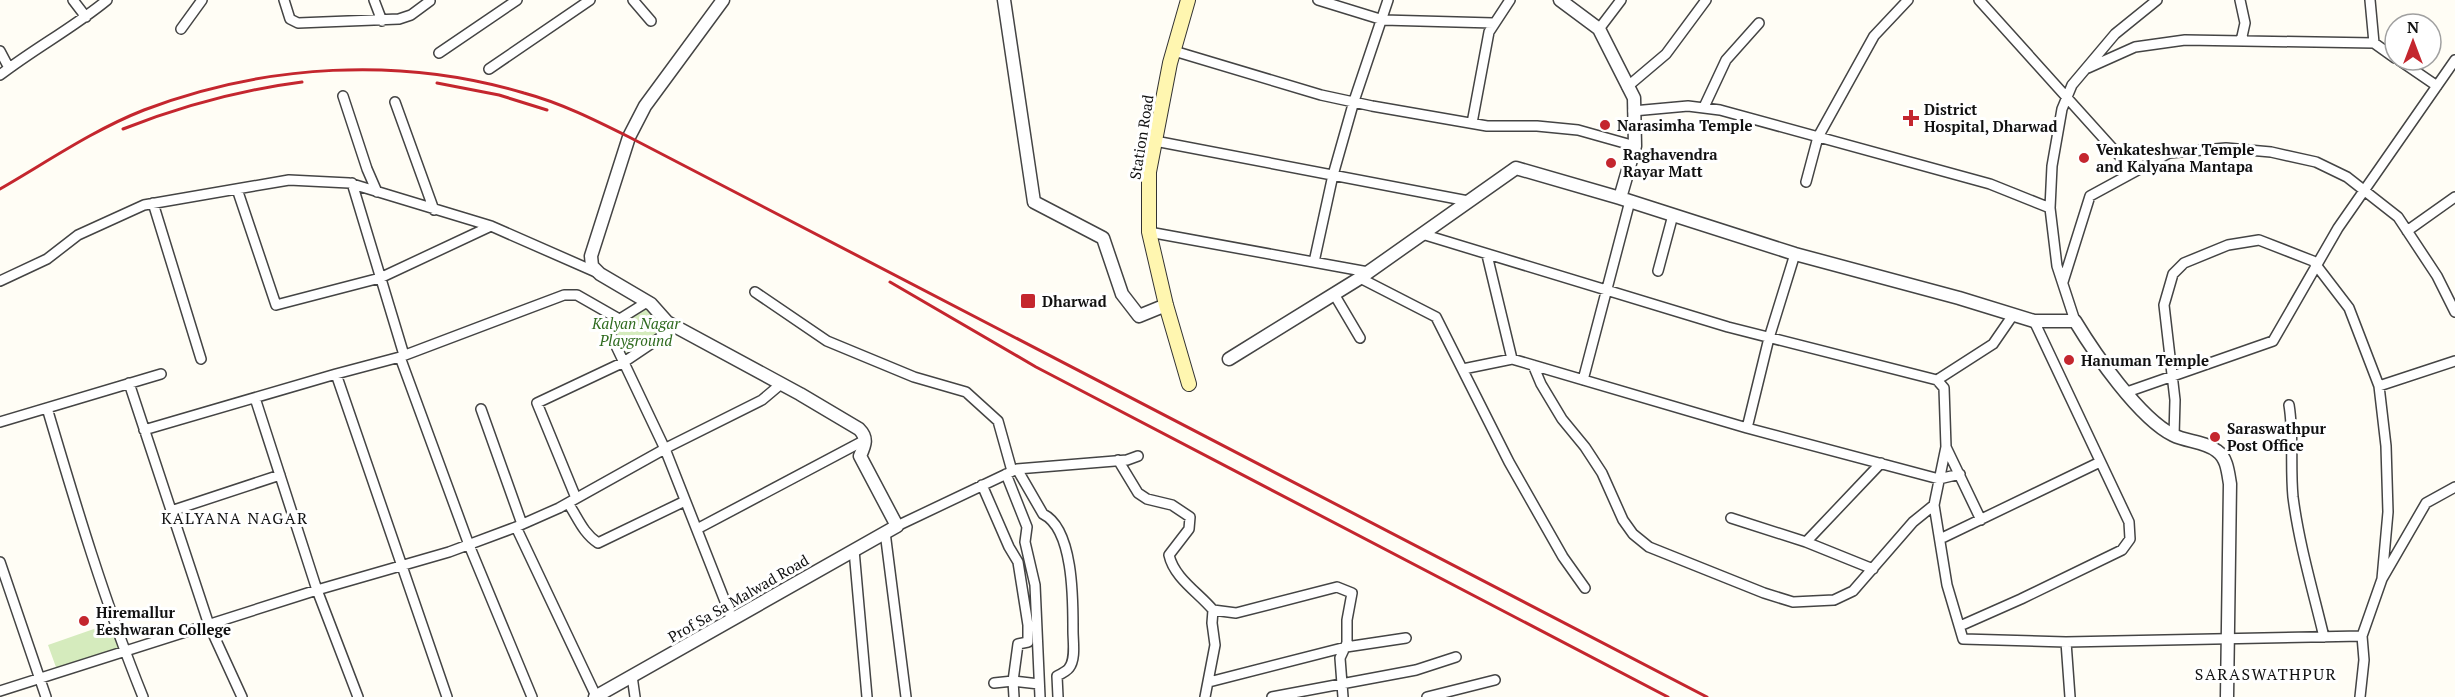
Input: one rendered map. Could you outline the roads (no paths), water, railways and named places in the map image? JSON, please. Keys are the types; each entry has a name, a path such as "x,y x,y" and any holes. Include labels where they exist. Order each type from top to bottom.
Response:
{"main road":[{"name":"Station Road","path":"1188,0 1174,51 1149,171 1149,232 1166,305 1190,384"}],"street":[{"path":"73,0 86,18"},
{"path":"0,75 26,54 86,18 107,0"},
{"path":"181,28 202,0"},
{"path":"284,0 289,16 298,23 382,21 411,15 430,0"},
{"path":"374,0 382,21"},
{"path":"439,52 517,0"},
{"path":"489,69 590,0"},
{"path":"633,0 651,21"},
{"path":"600,274 592,266 591,256 629,137 645,106 723,0"},
{"path":"1004,0 1034,202 1103,238 1122,294 1139,316 1166,305"},
{"path":"1318,0 1383,20 1493,23"},
{"path":"1314,262 1333,175 1354,101 1388,0"},
{"path":"1472,123 1489,32 1510,0"},
{"path":"1560,0 1599,28 1634,98 1635,146 1606,291 1583,380"},
{"path":"1599,28 1621,0"},
{"path":"1627,87 1666,54 1706,0"},
{"path":"1806,182 1818,137 1874,36 1908,0"},
{"path":"1979,0 2133,171"},
{"path":"2157,0 2115,34 2072,85 2062,109 2052,166 2050,208 2057,266 2075,321 2098,359 2153,421 2174,435 2202,443 2218,451 2228,466 2230,484 2227,697"},
{"path":"2240,0 2245,23 2241,41"},
{"path":"2370,0 2374,43"},
{"path":"1704,107 1726,60 1759,23"},
{"path":"2086,69 2135,47 2185,40 2374,43 2383,49"},
{"path":"0,51 9,68"},
{"path":"1174,51 1271,81 1354,101 1472,123 1578,130 1635,146"},
{"path":"2127,392 2273,340 2338,228 2455,60"},
{"path":"2416,72 2437,86"},
{"path":"342,96 377,192"},
{"path":"395,102 434,210"},
{"path":"1633,111 1688,106 1704,107 1990,184 2050,208"},
{"path":"1155,141 1468,201"},
{"path":"2063,282 2090,196 2169,153 2226,148 2271,152 2316,162 2347,177 2398,217 2437,276 2455,312"},
{"path":"1229,359 1364,275 1516,168 1625,199 1795,254 1959,298 2034,321 2075,321"},
{"path":"0,281 48,260 78,235 144,205 289,180 351,183 491,226 600,274 647,302 676,327 853,424 864,434 865,440 860,456 897,526 1012,471 1138,456"},
{"path":"351,183 402,356 469,545 532,697"},
{"path":"237,189 276,305 380,278 491,226"},
{"path":"2407,231 2455,198"},
{"path":"153,203 201,359"},
{"path":"1658,271 1673,215"},
{"path":"1149,232 1314,262 1364,275 1436,317 1509,462 1563,557 1585,588"},
{"path":"1422,234 1769,338 1937,380 1944,388 1946,447 1934,505 1947,585 1963,639 2066,642 2362,636"},
{"path":"2174,435 2175,400 2164,305 2173,274 2184,263 2228,245 2259,240 2313,261 2349,308 2379,386 2386,446 2388,512 2382,579"},
{"path":"1747,428 1769,338 1795,254"},
{"path":"1487,255 1512,359"},
{"path":"755,292 827,341 914,377 966,392 998,422 1027,527 1025,542 1035,585 1040,697"},
{"path":"1334,294 1360,338"},
{"path":"144,430 402,356 564,295 577,295 619,319"},
{"path":"647,302 607,327 665,449 732,619"},
{"path":"1937,380 1993,344 2013,315"},
{"path":"1960,626 2122,550 2130,539 2129,522 2034,321"},
{"path":"676,327 624,362 537,403 586,535 598,543 686,501"},
{"path":"1463,369 1512,359 1747,428 1939,479 1960,474"},
{"path":"2379,386 2455,362"},
{"path":"1533,365 1541,384 1562,419 1602,472 1623,520 1633,534 1649,547 1793,602 1834,600 1853,591 1913,522 1934,505"},
{"path":"0,422 160,374"},
{"path":"336,374 447,697"},
{"path":"129,383 209,625 242,697"},
{"path":"0,691 317,590 469,545 572,501 665,449 762,400 781,384"},
{"path":"255,398 317,590 358,697"},
{"path":"2289,405 2292,423 2293,493 2297,524 2324,637"},
{"path":"47,408 86,539 124,651 143,697"},
{"path":"481,409 519,525 595,697"},
{"path":"697,530 865,440"},
{"path":"1946,447 1981,520"},
{"path":"1118,460 1138,493 1147,499 1172,505 1190,517 1189,529 1182,535 1169,555 1171,564 1214,610 1236,613 1337,587 1352,593 1347,620 1346,647 1340,658 1342,697"},
{"path":"1940,539 2100,462"},
{"path":"1806,542 1881,463"},
{"path":"1012,471 1061,535 1073,584 1073,656 1069,668 1057,676 1058,697"},
{"path":"171,511 280,475"},
{"path":"982,485 1018,562 1022,583 1028,642 1018,644 1013,681 1014,697"},
{"path":"2360,697 2364,660 2362,636 2382,579 2426,503 2455,487"},
{"path":"1731,518 1806,542 1873,569"},
{"name":"Prof Sa Sa Malwad Road","path":"595,697 897,526"},
{"path":"885,532 906,697"},
{"path":"854,550 867,697"},
{"path":"0,562 46,697"},
{"path":"1205,697 1215,645 1212,623 1214,610"},
{"path":"1209,682 1346,647 1406,638"},
{"path":"2066,642 2070,697"},
{"path":"1272,697 1416,670 1456,657"},
{"path":"632,676 635,697"},
{"path":"1426,697 1495,680"},
{"path":"994,683 1013,681 1039,684"}],"railway":[{"path":"0,189 125,118 190,95 237,83 333,70 381,70 477,81 538,97 578,112 629,137 1707,697"},
{"path":"123,129 211,100 256,89 302,82"},
{"path":"437,83 499,95 547,110"},
{"path":"890,282 1036,367 1668,697"}],"place":[{"name":"District Hospital, Dharwad","path":"1911,118"},
{"name":"Narasimha Temple","path":"1605,125"},
{"name":"Venkateshwar Temple and Kalyana Mantapa","path":"2084,158"},
{"name":"Raghavendra Rayar Matt","path":"1611,163"},
{"name":"Dharwad","path":"1028,301"},
{"name":"Hanuman Temple","path":"2069,360"},
{"name":"Saraswathpur Post Office","path":"2215,437"},
{"name":"Hiremallur Eeshwaran College","path":"84,621"}],"district":[{"name":"KALYANA NAGAR","path":"235,518"},
{"name":"SARASWATHPUR","path":"2266,674"}],"park label":[{"name":"Kalyan Nagar Playground","path":"636,332"}]}
